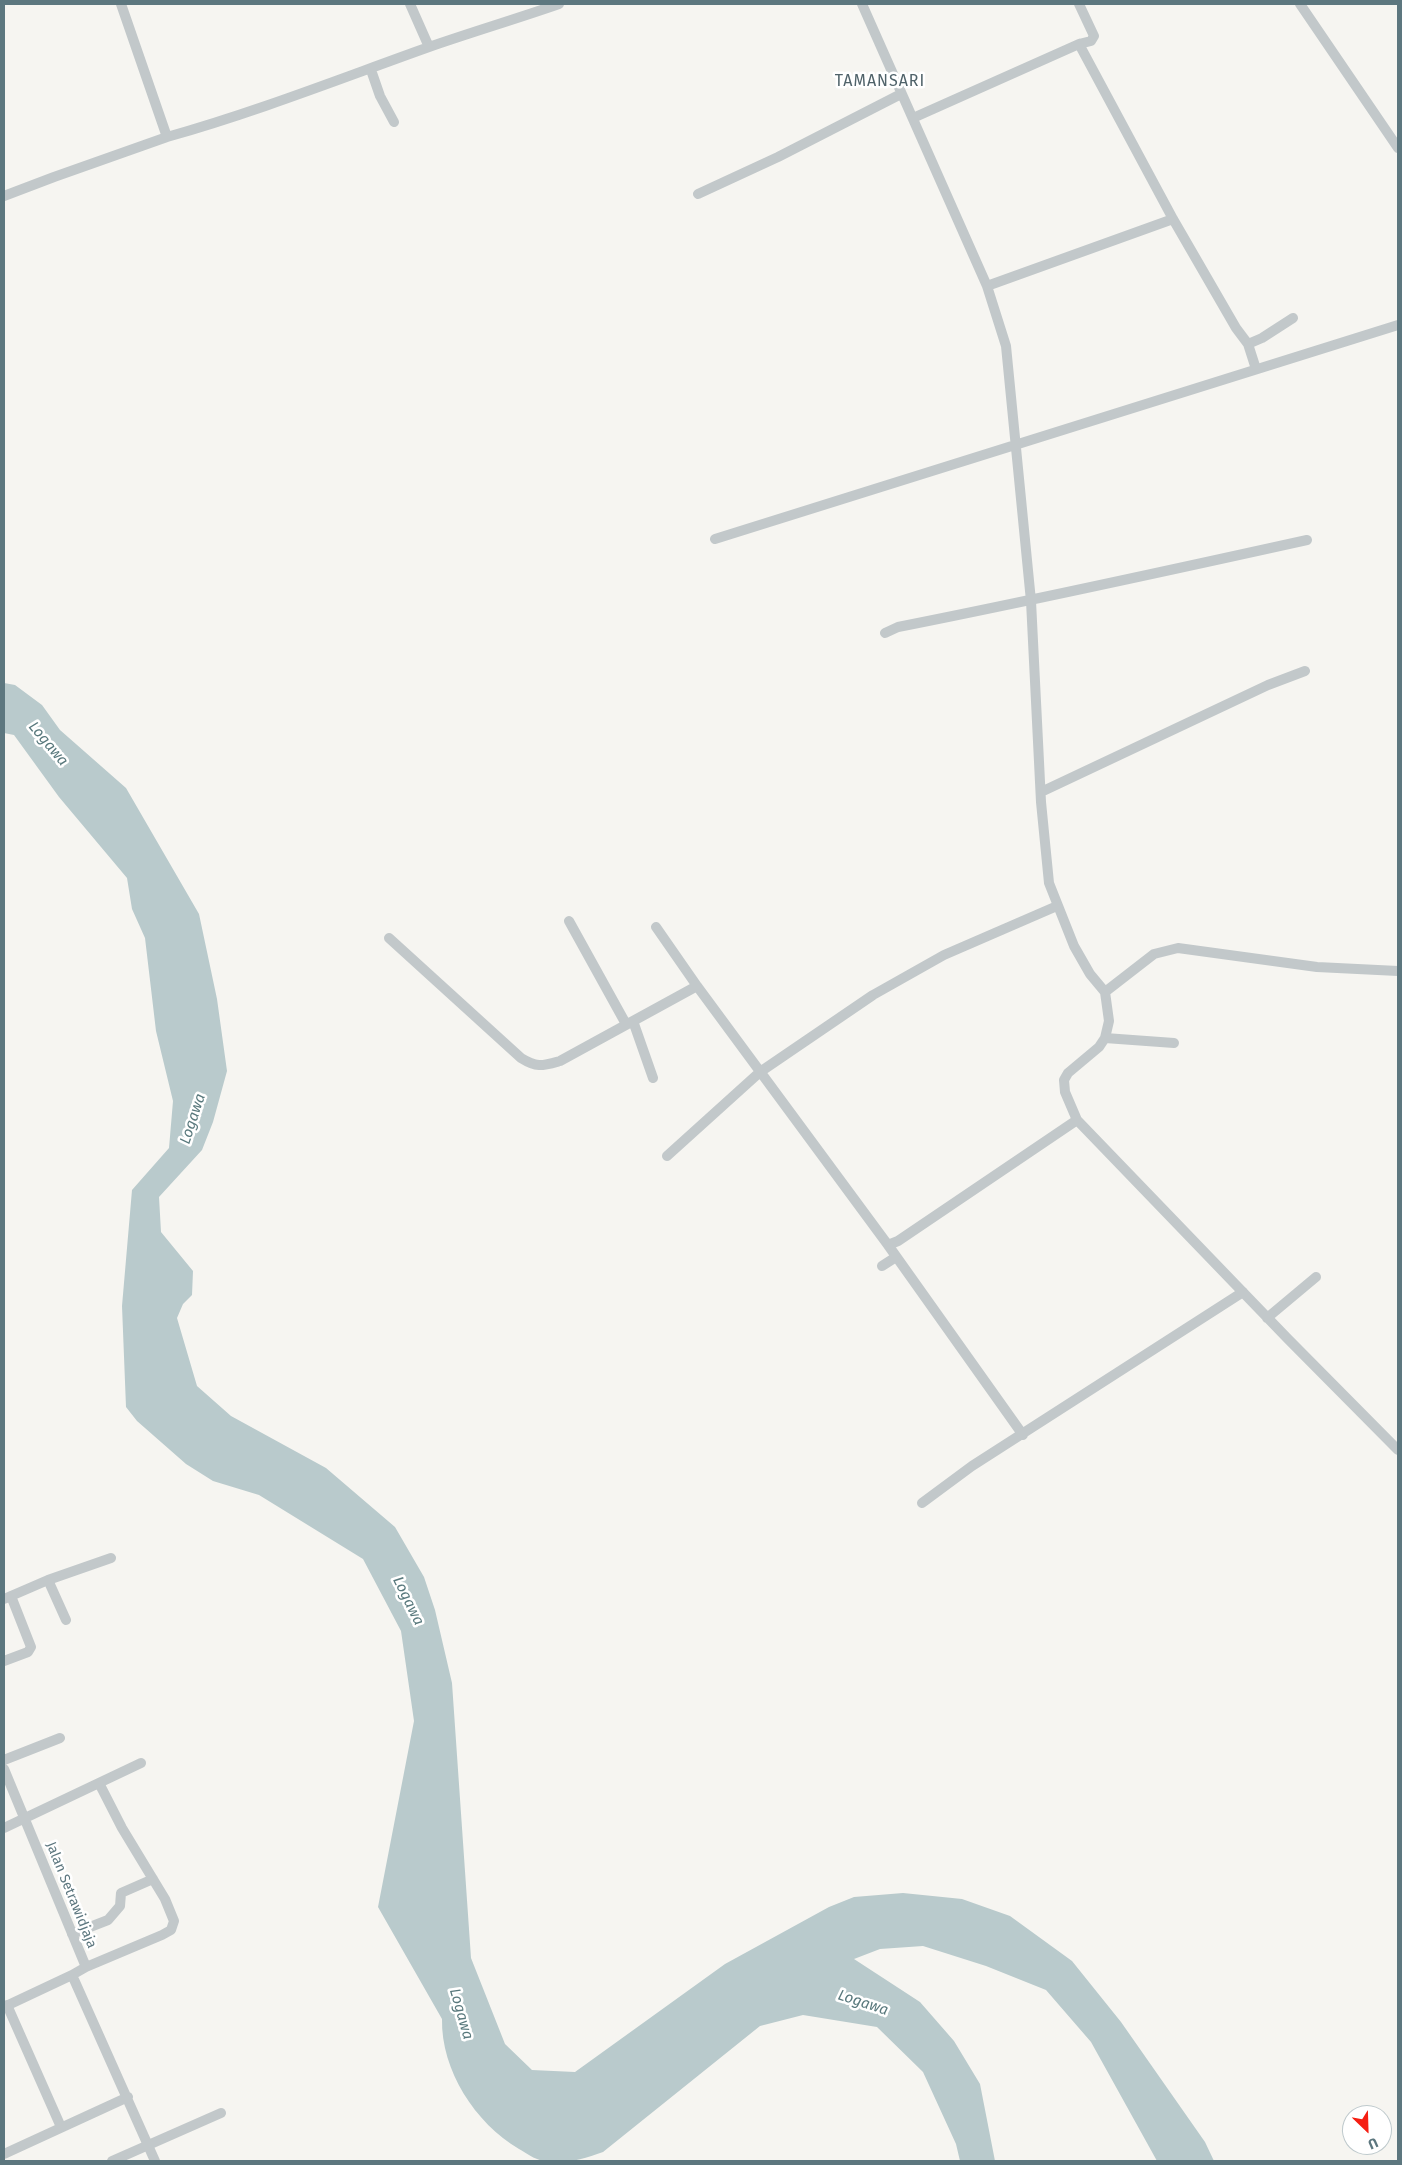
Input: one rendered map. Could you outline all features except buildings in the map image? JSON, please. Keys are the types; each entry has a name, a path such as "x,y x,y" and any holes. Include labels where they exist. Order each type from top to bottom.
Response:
{"street":[{"path":"121,4 168,138"},
{"path":"410,4 429,47"},
{"path":"4,196 54,177 371,70 429,47 559,4"},
{"path":"862,4 987,286 1006,346 1031,601 1041,792 1049,883 1074,946 1090,974 1106,992 1110,1021 1106,1038 1099,1047 1068,1073 1064,1080 1065,1092 1077,1120 1267,1318 1398,1450"},
{"path":"913,118 1079,44 1091,41 1094,36 1079,4"},
{"path":"1300,4 1398,148"},
{"path":"1079,44 1173,219 1236,328 1248,344 1256,369"},
{"path":"371,70 380,96 394,122"},
{"path":"698,194 778,157 902,94"},
{"path":"987,286 1173,219"},
{"path":"1248,344 1262,338 1293,318"},
{"path":"715,539 1016,443 1398,325"},
{"path":"885,633 898,627 1031,601 1200,562 1308,540"},
{"path":"1041,792 1268,685 1305,671"},
{"path":"667,1156 760,1072 873,995 944,955 1057,906"},
{"path":"569,921 630,1022 653,1078"},
{"path":"656,927 696,986 888,1246 1023,1435"},
{"path":"389,938 521,1058 532,1065 542,1066 560,1061 696,986"},
{"path":"1106,992 1154,954 1178,948 1317,967 1398,971"},
{"path":"1106,1038 1174,1043"},
{"path":"888,1246 1077,1120"},
{"path":"882,1266 896,1257"},
{"path":"1267,1318 1316,1277"},
{"path":"922,1503 972,1466 1023,1435 1242,1292"},
{"path":"4,1661 28,1652 31,1647 7,1597 48,1580 111,1558"},
{"path":"48,1580 66,1620"},
{"path":"4,1760 60,1738"},
{"path":"4,1828 141,1763"},
{"name":"Jalan Setrawidjaja","path":"4,1769 26,1818 86,1967 5,2006"},
{"path":"86,1967 152,1940 170,1930 174,1921 153,1879 122,1828 99,1783"},
{"path":"72,1934 108,1920 120,1906 121,1893 153,1879"},
{"path":"72,1974 128,2096 155,2161"},
{"path":"5,2006 61,2127"},
{"path":"4,2154 128,2096"},
{"path":"112,2161 221,2113"}],"water":[{"name":"Logawa","path":"4,683 15,685 42,705 60,730 126,788 199,914 217,999 227,1071 213,1122 202,1150 159,1197 161,1232 193,1271 192,1295 183,1304 177,1318 197,1386 231,1416 326,1468 395,1527 424,1577 435,1610 452,1683 471,1958 505,2044 532,2070 575,2072 725,1964 829,1907 854,1897 903,1893 962,1899 1010,1916 1072,1961 1121,2022 1205,2142 1214,2161 1157,2161 1091,2042 1046,1990 986,1966 923,1946 880,1949 854,1959 920,2002 954,2041 980,2084 995,2161 960,2161 956,2144 923,2072 877,2027 803,2015 760,2026 603,2152 588,2157 558,2162 536,2159 503,2138 475,2110 454,2076 447,2057 442,2019 378,1907 414,1721 401,1631 363,1559 259,1495 213,1481 186,1464 137,1421 126,1407 122,1306 132,1190 169,1148 173,1101 156,1031 145,938 132,909 127,878 59,797 14,735 4,733"}],"district":[{"name":"TAMANSARI","path":"880,82"}]}
